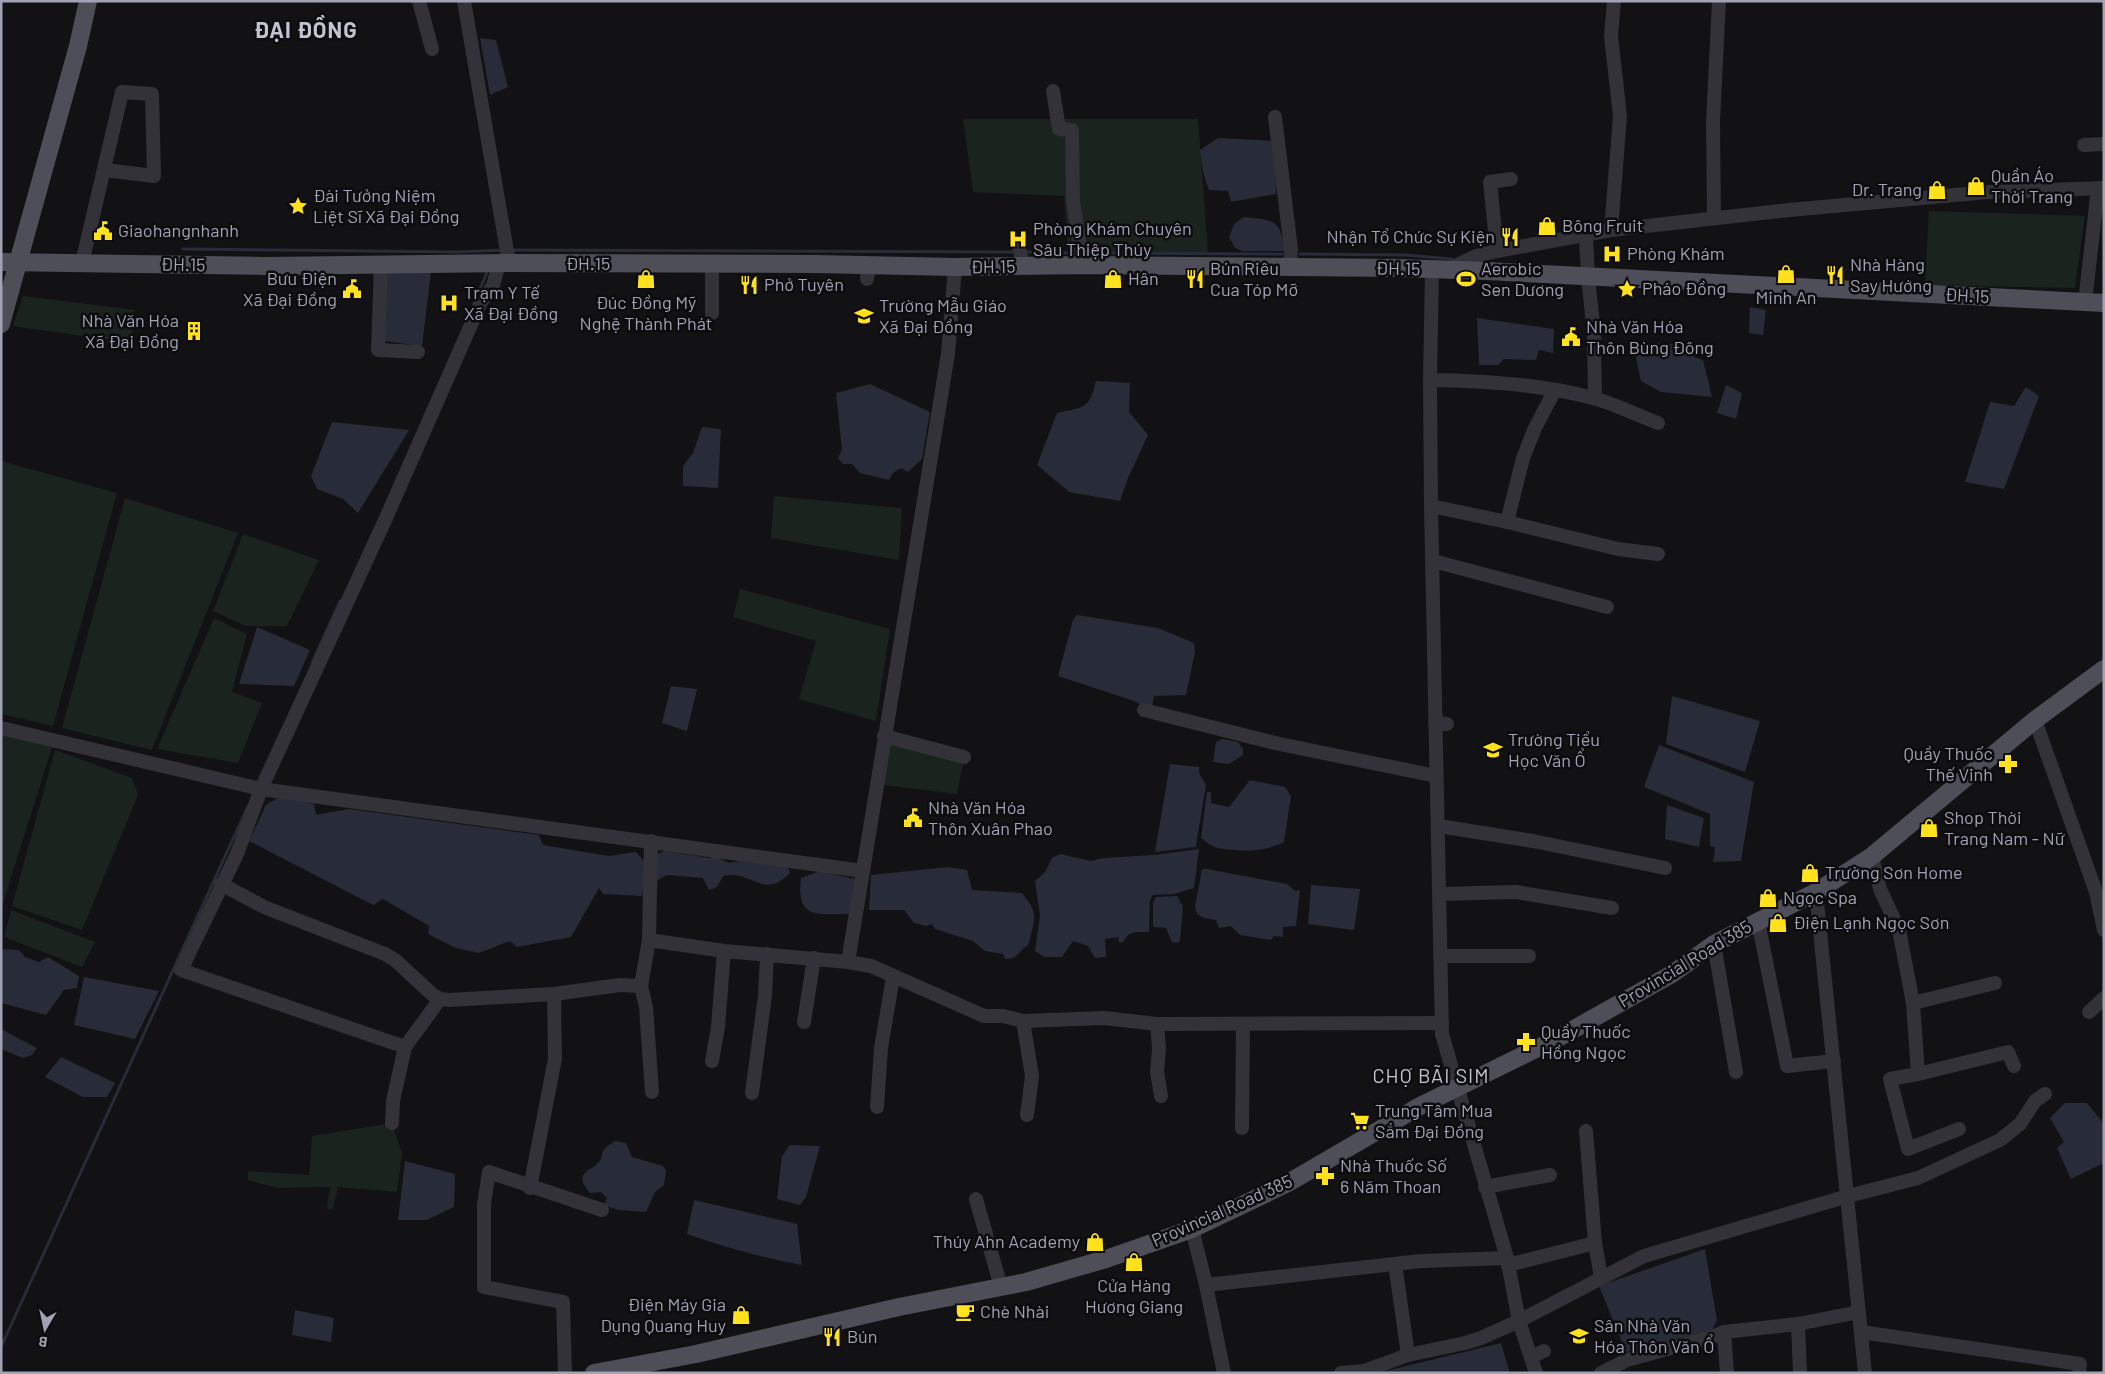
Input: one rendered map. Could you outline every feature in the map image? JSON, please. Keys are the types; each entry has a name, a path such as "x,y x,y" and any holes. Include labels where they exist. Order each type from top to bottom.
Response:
{"main road":[{"path":"1,324 9,262 78,46 88,1"},
{"name":"ĐH.15","path":"9,262 306,268 355,268 380,265 450,268 504,263 712,264 868,272 955,267 1083,265 1440,270 2104,303"},
{"name":"Provincial Road 385","path":"594,1373 696,1354 899,1307 1026,1282 1106,1259 1192,1229 1288,1182 1392,1122 1565,1034 1672,974 1714,944 1816,892 1872,856 2035,720 2104,668"}],"street":[{"path":"419,1 432,49"},
{"path":"405,1047 181,970 237,854 261,789 386,518 481,302 493,286 504,263 464,1"},
{"path":"1611,230 1620,116 1611,36 1614,1"},
{"path":"1714,218 1713,122 1719,1"},
{"path":"1053,91 1059,129 1072,130 1073,201 1083,265"},
{"path":"82,263 122,92 152,94 154,176 105,170"},
{"path":"1275,117 1291,249 1290,268"},
{"path":"2084,145 2104,144"},
{"path":"1497,251 1490,182 1511,180"},
{"path":"1536,1373 1519,1321 1508,1262 1456,1088 1442,1034 1439,826 1436,776 1441,724 1431,506 1430,380 1440,270 1476,256 1497,251 1611,230 1799,209 1988,192 2101,188 2085,302"},
{"path":"1586,236 1594,334 1595,399"},
{"path":"1019,246 1023,266"},
{"path":"712,264 712,313"},
{"path":"380,265 378,350 418,352"},
{"path":"848,962 948,354 955,267"},
{"path":"1430,380 1466,381 1555,390 1595,399 1658,423"},
{"path":"1507,522 1523,458 1535,428 1555,390"},
{"path":"1431,506 1618,549 1658,554"},
{"path":"1433,561 1608,607"},
{"path":"1144,710 1275,743 1436,776"},
{"path":"2035,720 2096,892 2104,930"},
{"path":"1,728 261,789 863,871"},
{"path":"884,736 964,757"},
{"path":"1439,826 1533,841 1665,868"},
{"path":"651,841 649,940 641,986 646,1007 652,1092"},
{"path":"1872,856 1880,889 1899,930 1913,1003 1918,1074"},
{"path":"221,884 264,907 385,954 395,960 433,995 440,999 554,994 620,986 641,986"},
{"path":"1440,894 1516,892 1612,908"},
{"path":"1816,892 1865,1373"},
{"path":"1758,921 1787,1066 1834,1061"},
{"path":"649,940 724,951 814,958 871,966 984,1016 1004,1016 1023,1021 1104,1018 1157,1024 1243,1025 1442,1022"},
{"path":"1714,944 1736,1072"},
{"path":"712,1061 718,1027 724,951"},
{"path":"752,1093 765,996 767,954"},
{"path":"1441,956 1529,956"},
{"path":"804,1022 814,958"},
{"path":"877,1107 881,1048 893,977"},
{"path":"1913,1003 1995,984"},
{"path":"530,1188 555,1059 554,994"},
{"path":"2089,1012 2104,998"},
{"path":"392,1122 394,1101 405,1047 440,999"},
{"path":"1023,1021 1032,1076 1027,1115"},
{"path":"1157,1024 1159,1049 1157,1072 1162,1096"},
{"path":"1242,1128 1243,1025"},
{"path":"1959,1129 1908,1150 1890,1079 2008,1052 2014,1066"},
{"path":"1341,1373 1364,1372 1408,1355 1465,1343 1519,1321 1644,1256 1848,1196 1918,1178 2000,1140 2020,1124 2036,1101 2045,1094"},
{"path":"1586,1131 1601,1277"},
{"path":"565,1373 563,1302 484,1286 484,1204 489,1172 530,1188 602,1210"},
{"path":"1485,1188 1550,1175"},
{"path":"976,1199 1000,1287"},
{"path":"1192,1229 1206,1284 1224,1373"},
{"path":"1206,1284 1421,1261 1508,1262 1596,1243"},
{"path":"1395,1264 1408,1355"},
{"path":"1601,1373 1627,1360 1716,1336 1724,1332 1798,1324 1859,1312"},
{"path":"1798,1324 1800,1373"},
{"path":"1724,1332 1726,1373"},
{"path":"1861,1332 2080,1364 2079,1373"},
{"path":"1531,1358 1544,1352"}],"shaded area":[{"path":"963,119 1198,119 1208,253 1068,253 1064,196 973,192"},
{"path":"1929,211 2085,216 2075,288 1925,285"},
{"path":"23,296 135,310 131,343 13,326"},
{"path":"1,461 117,493 53,726 1,714"},
{"path":"774,496 902,508 899,560 771,538"},
{"path":"125,498 238,533 152,750 62,728"},
{"path":"243,534 319,560 287,626 245,626 213,611"},
{"path":"740,589 890,629 876,721 799,699 816,641 733,617"},
{"path":"214,618 247,634 232,692 262,703 238,763 157,749"},
{"path":"1,735 52,747 1,910"},
{"path":"892,739 964,760 957,794 883,785"},
{"path":"55,750 132,778 138,795 82,930 12,906"},
{"path":"11,910 95,942 82,967 4,937"},
{"path":"392,1123 402,1153 397,1192 338,1187 333,1209 327,1209 330,1187 277,1188 248,1180 248,1171 309,1175 312,1136"}],"water":[{"path":"480,38 496,40 508,87 490,95"},
{"path":"1218,138 1275,141 1276,194 1231,202 1228,191 1209,190 1203,172 1200,150"},
{"path":"1244,217 1263,219 1274,223 1281,232 1286,251 1242,251 1235,248 1229,237 1234,224"},
{"path":"385,270 431,272 422,346 383,341"},
{"path":"1750,307 1766,310 1763,335 1749,333"},
{"path":"1477,318 1554,329 1553,353 1539,350 1536,360 1504,359 1498,365 1479,365"},
{"path":"1654,343 1693,345 1694,357 1703,360 1712,397 1661,392 1641,381 1633,345"},
{"path":"1096,381 1130,383 1129,412 1148,435 1128,478 1120,501 1069,492 1037,465 1057,413 1084,406 1091,397"},
{"path":"870,384 930,412 922,459 908,472 901,468 893,473 889,480 860,473 852,464 843,464 838,458 842,449 836,393"},
{"path":"1726,385 1742,393 1736,419 1717,413"},
{"path":"2026,387 2039,396 2004,489 1965,482 1990,402 2014,406"},
{"path":"332,422 409,430 358,513 343,499 317,489 311,476"},
{"path":"702,427 721,429 718,488 683,486 683,466 693,453"},
{"path":"1077,615 1158,628 1194,643 1195,652 1186,695 1154,696 1152,707 1147,708 1134,701 1058,676 1073,620"},
{"path":"257,627 310,650 294,686 239,684"},
{"path":"671,686 697,689 687,731 662,723"},
{"path":"1672,696 1760,721 1745,772 1666,744"},
{"path":"1222,739 1238,742 1243,749 1243,755 1229,764 1213,762 1216,742"},
{"path":"1659,745 1754,782 1741,861 1713,862 1715,847 1710,846 1710,814 1644,787"},
{"path":"1170,764 1199,767 1199,773 1206,785 1196,847 1155,852"},
{"path":"1250,780 1285,787 1291,796 1284,842 1269,848 1252,850 1226,849 1209,844 1201,838 1207,792 1211,792 1211,803 1229,807"},
{"path":"279,797 314,804 316,815 349,809 539,835 543,845 609,856 636,852 647,864 642,896 603,894 599,888 571,937 517,947 510,941 479,953 456,948 428,934 429,926 383,899 373,905 249,841 266,805"},
{"path":"1667,805 1704,818 1699,847 1665,839"},
{"path":"1199,849 1194,888 1174,894 1153,895 1150,900 1149,932 1135,932 1128,935 1122,943 1119,942 1118,937 1105,939 1106,957 1095,958 1088,946 1073,941 1062,957 1044,957 1035,951 1040,916 1035,881 1045,872 1052,858 1060,854 1091,861 1103,858 1154,855"},
{"path":"665,851 710,858 713,855 729,863 739,861 781,864 788,868 790,873 781,881 772,884 765,884 733,875 723,876 717,887 709,890 703,878 667,875 654,882 657,854"},
{"path":"948,867 967,870 972,890 1022,893 1028,900 1034,917 1029,944 1013,958 1005,959 1003,954 985,951 973,941 935,929 932,924 926,926 914,923 904,910 869,910 871,875"},
{"path":"825,869 827,873 855,879 850,914 819,914 811,912 802,901 800,892 801,878"},
{"path":"1202,869 1287,884 1295,891 1300,890 1296,926 1283,927 1283,937 1274,936 1271,940 1240,935 1231,926 1219,928 1216,920 1204,918 1197,914 1195,907"},
{"path":"1311,885 1360,889 1354,930 1308,924"},
{"path":"1177,896 1183,907 1180,941 1177,943 1172,942 1166,928 1154,927 1153,903 1156,897"},
{"path":"1,949 19,950 25,957 39,962 48,957 79,976 77,988 64,990 46,1015 1,1003"},
{"path":"84,977 159,991 135,1039 74,1025"},
{"path":"1,1029 37,1048 32,1055 23,1058 1,1049"},
{"path":"61,1057 115,1083 107,1097 83,1097 45,1077"},
{"path":"2065,1103 2087,1103 2104,1124 2104,1163 2071,1179 2057,1148 2064,1142 2050,1118"},
{"path":"615,1141 626,1143 632,1157 663,1166 666,1171 664,1185 655,1192 646,1212 618,1210 604,1205 607,1198 601,1192 590,1193 585,1186 583,1176 585,1173 597,1164 605,1148"},
{"path":"790,1145 820,1146 806,1197 800,1205 777,1199 782,1156"},
{"path":"405,1161 455,1174 454,1207 427,1220 398,1220"},
{"path":"694,1200 797,1224 802,1265 744,1252 687,1234"},
{"path":"1705,1249 1717,1320 1712,1330 1626,1352 1599,1286"},
{"path":"295,1310 334,1318 331,1342 292,1335"},
{"path":"1501,1343 1510,1373 1377,1373"}],"waterway":[{"path":"183,249 457,252 504,250"},
{"path":"510,250 1012,252"},
{"path":"1029,252 1072,253"},
{"path":"1090,253 1282,254"},
{"path":"1300,254 1405,255 1452,259"},
{"path":"476,299 487,272"},
{"path":"312,663 340,601"},
{"path":"1,1347 248,806"}],"place":[{"name":"Quần Áo Thời Trang","path":"1976,186"},
{"name":"Dr. Trang","path":"1937,190"},
{"name":"Đài Tưởng Niệm Liệt Sĩ Xã Đại Đồng","path":"298,206"},
{"name":"Bông Fruit","path":"1547,226"},
{"name":"Giaohangnhanh","path":"103,231"},
{"name":"Nhận Tổ Chức Sự Kiện","path":"1510,237"},
{"name":"Phòng Khám Chuyên Sâu Thiệp Thúy","path":"1018,239"},
{"name":"Phòng Khám","path":"1612,254"},
{"name":"Minh An","path":"1786,274"},
{"name":"Nhà Hàng Say Hướng","path":"1835,275"},
{"name":"Đúc Đồng Mỹ Nghệ Thành Phát","path":"646,279"},
{"name":"Hân","path":"1113,279"},
{"name":"Bún Riêu Cua Tóp Mỡ","path":"1195,279"},
{"name":"Aerobic Sen Dương","path":"1466,279"},
{"name":"Phở Tuyên","path":"749,285"},
{"name":"Bưu Điện Xã Đại Đồng","path":"352,289"},
{"name":"Pháo Đồng","path":"1627,289"},
{"name":"Trạm Y Tế Xã Đại Đồng","path":"449,303"},
{"name":"Trường Mẫu Giáo Xã Đại Đồng","path":"864,316"},
{"name":"Nhà Văn Hóa Xã Đại Đồng","path":"194,331"},
{"name":"Nhà Văn Hóa Thôn Bùng Đông","path":"1571,337"},
{"name":"Trường Tiểu Học Văn Ổ","path":"1493,750"},
{"name":"Quầy Thuốc Thế Vinh","path":"2008,764"},
{"name":"Nhà Văn Hóa Thôn Xuân Phao","path":"913,818"},
{"name":"Shop Thời Trang Nam - Nữ","path":"1929,828"},
{"name":"Trường Sơn Home","path":"1810,873"},
{"name":"Ngọc Spa","path":"1768,898"},
{"name":"Điện Lạnh Ngọc Sơn","path":"1778,923"},
{"name":"Quầy Thuốc Hồng Ngọc","path":"1526,1042"},
{"name":"Trung Tâm Mua Sắm Đại Đồng","path":"1360,1121"},
{"name":"Nhà Thuốc Số 6 Năm Thoan","path":"1325,1176"},
{"name":"Thúy Ahn Academy","path":"1095,1242"},
{"name":"Cửa Hàng Hương Giang","path":"1134,1262"},
{"name":"Chè Nhài","path":"965,1312"},
{"name":"Điện Máy Gia Dụng Quang Huy","path":"741,1315"},
{"name":"Sân Nhà Văn Hóa Thôn Văn Ổ","path":"1579,1336"},
{"name":"Bún","path":"832,1337"}],"district":[{"name":"ĐẠI ĐỒNG","path":"306,30"},
{"name":"CHỢ BÃI SIM","path":"1431,1076"}]}
